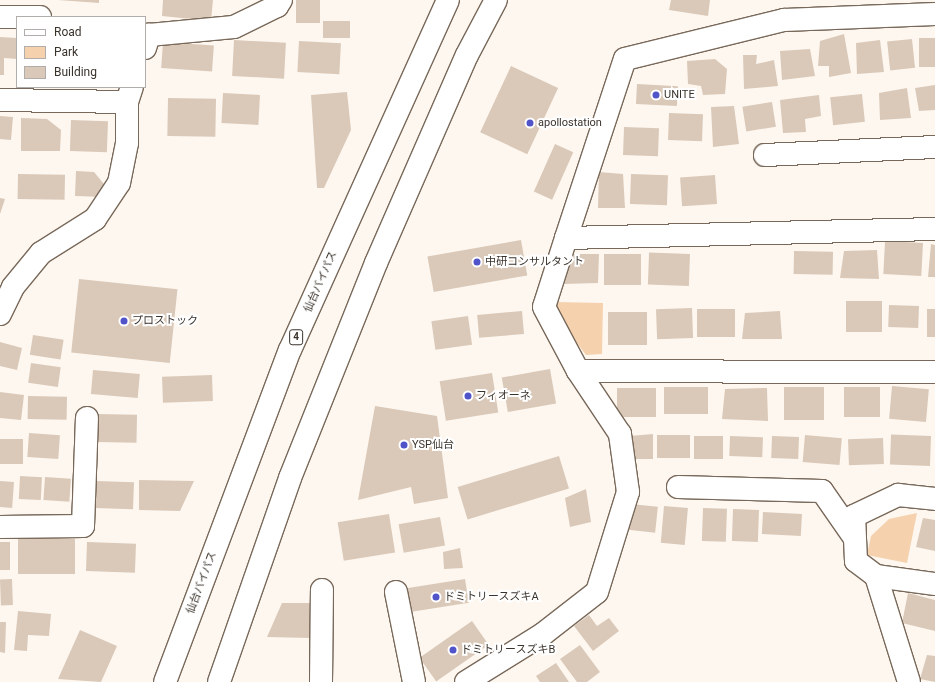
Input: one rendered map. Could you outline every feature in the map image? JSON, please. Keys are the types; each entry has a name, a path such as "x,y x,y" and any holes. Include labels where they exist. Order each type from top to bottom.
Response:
{"main road":[{"path":"146,39 234,27 277,6 281,0"},
{"name":"仙台バイパス","path":"165,682 290,350 448,0"},
{"path":"220,682 290,478 376,263 467,55 496,0"},
{"path":"466,682 543,634 597,592 628,492 620,434 578,371 544,307 625,59 784,20 935,14"},
{"path":"0,17 16,17"},
{"path":"0,100 130,94 126,143 120,183 96,219 41,252 13,287 0,314"},
{"path":"765,154 935,147"},
{"path":"566,238 935,229"},
{"path":"578,371 935,372"},
{"path":"0,527 83,526 87,418"},
{"path":"678,488 822,491 854,537"},
{"path":"935,499 898,495 854,516 856,561 876,576 935,584"},
{"path":"876,576 909,682"},
{"path":"321,682 322,590"},
{"path":"396,592 414,682"}],"green space":[{"path":"555,302 603,303 602,354 586,355 555,314"},
{"path":"917,513 907,563 867,555 871,536 889,519"}],"building":[{"path":"58,0 99,0 99,3"},
{"path":"163,0 213,0 211,21 162,16"},
{"path":"296,0 320,0 320,23 296,23"},
{"path":"671,0 710,0 708,16 669,10"},
{"path":"323,21 350,21 350,38 323,38"},
{"path":"844,34 851,73 829,77 829,66 818,66 820,41"},
{"path":"0,37 16,38 16,59 4,58 4,75 0,75"},
{"path":"919,38 935,38 935,67 919,67"},
{"path":"912,39 915,68 890,70 887,42"},
{"path":"234,40 286,43 284,79 232,76"},
{"path":"880,40 884,72 857,74 856,43"},
{"path":"299,41 341,43 339,74 297,72"},
{"path":"163,42 214,46 212,71 161,68"},
{"path":"810,49 815,76 782,80 780,51"},
{"path":"743,55 757,55 756,64 774,60 778,86 744,89"},
{"path":"715,59 727,69 725,94 703,95 701,86 688,84 687,61"},
{"path":"511,66 558,88 527,154 480,132"},
{"name":"UNITE","path":"637,84 678,86 677,106 636,104"},
{"path":"935,85 935,110 919,111 915,88"},
{"path":"907,88 911,118 880,120 879,93"},
{"path":"347,92 351,130 324,188 317,188 311,95"},
{"path":"223,93 260,95 258,125 221,123"},
{"path":"862,94 865,122 833,125 830,97"},
{"path":"819,95 821,116 805,119 806,132 783,133 780,100"},
{"path":"168,98 216,99 215,137 167,136"},
{"path":"772,102 776,127 746,131 742,107"},
{"path":"734,106 739,144 713,147 711,107"},
{"path":"669,113 703,114 702,141 668,140"},
{"path":"0,116 13,117 11,140 0,139"},
{"path":"21,118 47,119 61,130 60,151 21,151"},
{"path":"71,120 108,121 107,152 70,151"},
{"path":"624,127 659,128 658,156 623,155"},
{"path":"555,144 573,152 552,200 534,192"},
{"path":"76,171 94,172 104,184 103,197 75,196"},
{"path":"599,172 623,174 625,208 598,208"},
{"path":"18,174 65,175 65,200 18,199"},
{"path":"631,174 668,175 667,205 630,204"},
{"path":"715,175 717,204 682,206 680,177"},
{"path":"0,198 5,199 0,214"},
{"name":"中研コンサルタント","path":"521,240 527,275 434,292 427,256"},
{"path":"885,241 923,243 921,276 883,274"},
{"path":"931,244 935,245 935,277 928,277"},
{"path":"877,250 879,279 840,278 844,251"},
{"path":"794,251 833,252 833,275 794,274"},
{"path":"649,253 690,254 689,286 648,285"},
{"path":"572,254 599,254 598,283 563,284 563,264"},
{"path":"604,254 641,254 641,285 604,285"},
{"name":"プロストック","path":"79,279 177,289 170,363 71,353"},
{"path":"846,301 882,301 882,332 846,332"},
{"path":"889,305 919,306 918,328 888,327"},
{"path":"692,308 693,338 657,339 656,309"},
{"path":"697,309 735,309 735,337 697,337"},
{"path":"927,309 935,309 935,337 927,337"},
{"path":"522,311 524,334 479,338 477,315"},
{"path":"780,311 782,339 742,339 745,313"},
{"path":"608,312 647,312 647,345 608,345"},
{"path":"468,316 472,345 435,350 431,321"},
{"path":"33,335 64,340 60,360 30,355"},
{"path":"0,342 22,348 17,370 0,366"},
{"path":"31,363 61,367 58,387 28,383"},
{"path":"550,369 556,403 508,412 502,378"},
{"path":"93,370 140,374 138,398 91,394"},
{"name":"フィオーネ","path":"492,373 498,413 446,421 440,381"},
{"path":"212,375 213,401 163,403 162,377"},
{"path":"892,386 929,389 926,422 889,419"},
{"path":"664,387 708,387 708,414 664,414"},
{"path":"784,387 824,387 824,420 784,420"},
{"path":"844,387 880,387 880,417 844,417"},
{"path":"617,388 656,388 656,417 617,417"},
{"path":"767,388 768,421 722,419 725,389"},
{"path":"0,392 24,395 21,420 0,418"},
{"path":"28,396 67,397 67,420 28,419"},
{"path":"375,406 437,416 448,498 414,504 411,487 358,500"},
{"path":"97,414 137,415 137,443 97,442"},
{"path":"29,433 60,435 58,459 27,457"},
{"path":"653,434 653,459 628,459 630,436"},
{"path":"657,435 690,435 690,458 657,458"},
{"path":"805,435 842,438 840,465 803,462"},
{"path":"891,435 931,436 930,466 890,465"},
{"path":"694,436 723,436 723,459 694,459"},
{"path":"730,436 763,437 762,457 729,456"},
{"path":"772,436 799,437 798,459 771,458"},
{"path":"883,438 884,464 849,465 848,439"},
{"path":"0,439 23,439 23,464 0,464"},
{"path":"559,456 569,489 468,520 458,487"},
{"path":"20,476 42,477 41,500 19,499"},
{"path":"45,477 71,479 69,502 43,500"},
{"path":"139,480 194,481 180,511 139,510"},
{"path":"0,481 14,482 12,508 0,507"},
{"path":"96,481 134,482 133,509 95,508"},
{"path":"586,489 591,522 570,527 565,498"},
{"path":"631,504 658,507 655,533 628,530"},
{"path":"664,506 688,508 685,545 661,543"},
{"path":"703,508 727,509 726,542 702,541"},
{"path":"733,509 759,510 758,542 732,541"},
{"path":"763,512 802,514 801,536 762,534"},
{"path":"389,514 395,553 344,561 338,522"},
{"path":"440,517 445,546 404,553 399,524"},
{"path":"923,518 935,520 935,551 916,547"},
{"path":"18,539 75,539 75,574 18,574"},
{"path":"0,542 10,542 10,570 0,570"},
{"path":"87,542 136,544 135,573 86,571"},
{"path":"460,548 463,568 444,569 443,552"},
{"path":"0,579 12,579 13,605 1,605"},
{"name":"ドミトリースズキA","path":"465,579 469,603 406,613 402,589"},
{"path":"908,593 935,600 935,631 902,623"},
{"path":"282,603 310,603 310,638 267,637"},
{"path":"18,611 51,614 49,636 28,635 27,651 14,650"},
{"path":"589,615 597,626 609,618 619,631 593,651 574,626"},
{"name":"ドミトリースズキB","path":"472,621 489,645 436,681 420,658"},
{"path":"0,622 6,622 5,653 0,652"},
{"path":"80,630 117,646 101,682 58,679"},
{"path":"580,645 600,672 587,682 577,682 560,659"},
{"path":"927,655 935,656 935,682 920,679"},
{"path":"556,663 569,682 540,682 536,676"}],"place":[{"name":"UNITE","path":"656,95"},
{"name":"apollostation","path":"530,123"},
{"name":"中研コンサルタント","path":"477,262"},
{"name":"プロストック","path":"124,321"},
{"name":"フィオーネ","path":"468,396"},
{"name":"YSP仙台","path":"404,445"},
{"name":"ドミトリースズキA","path":"436,597"},
{"name":"ドミトリースズキB","path":"453,650"}]}
